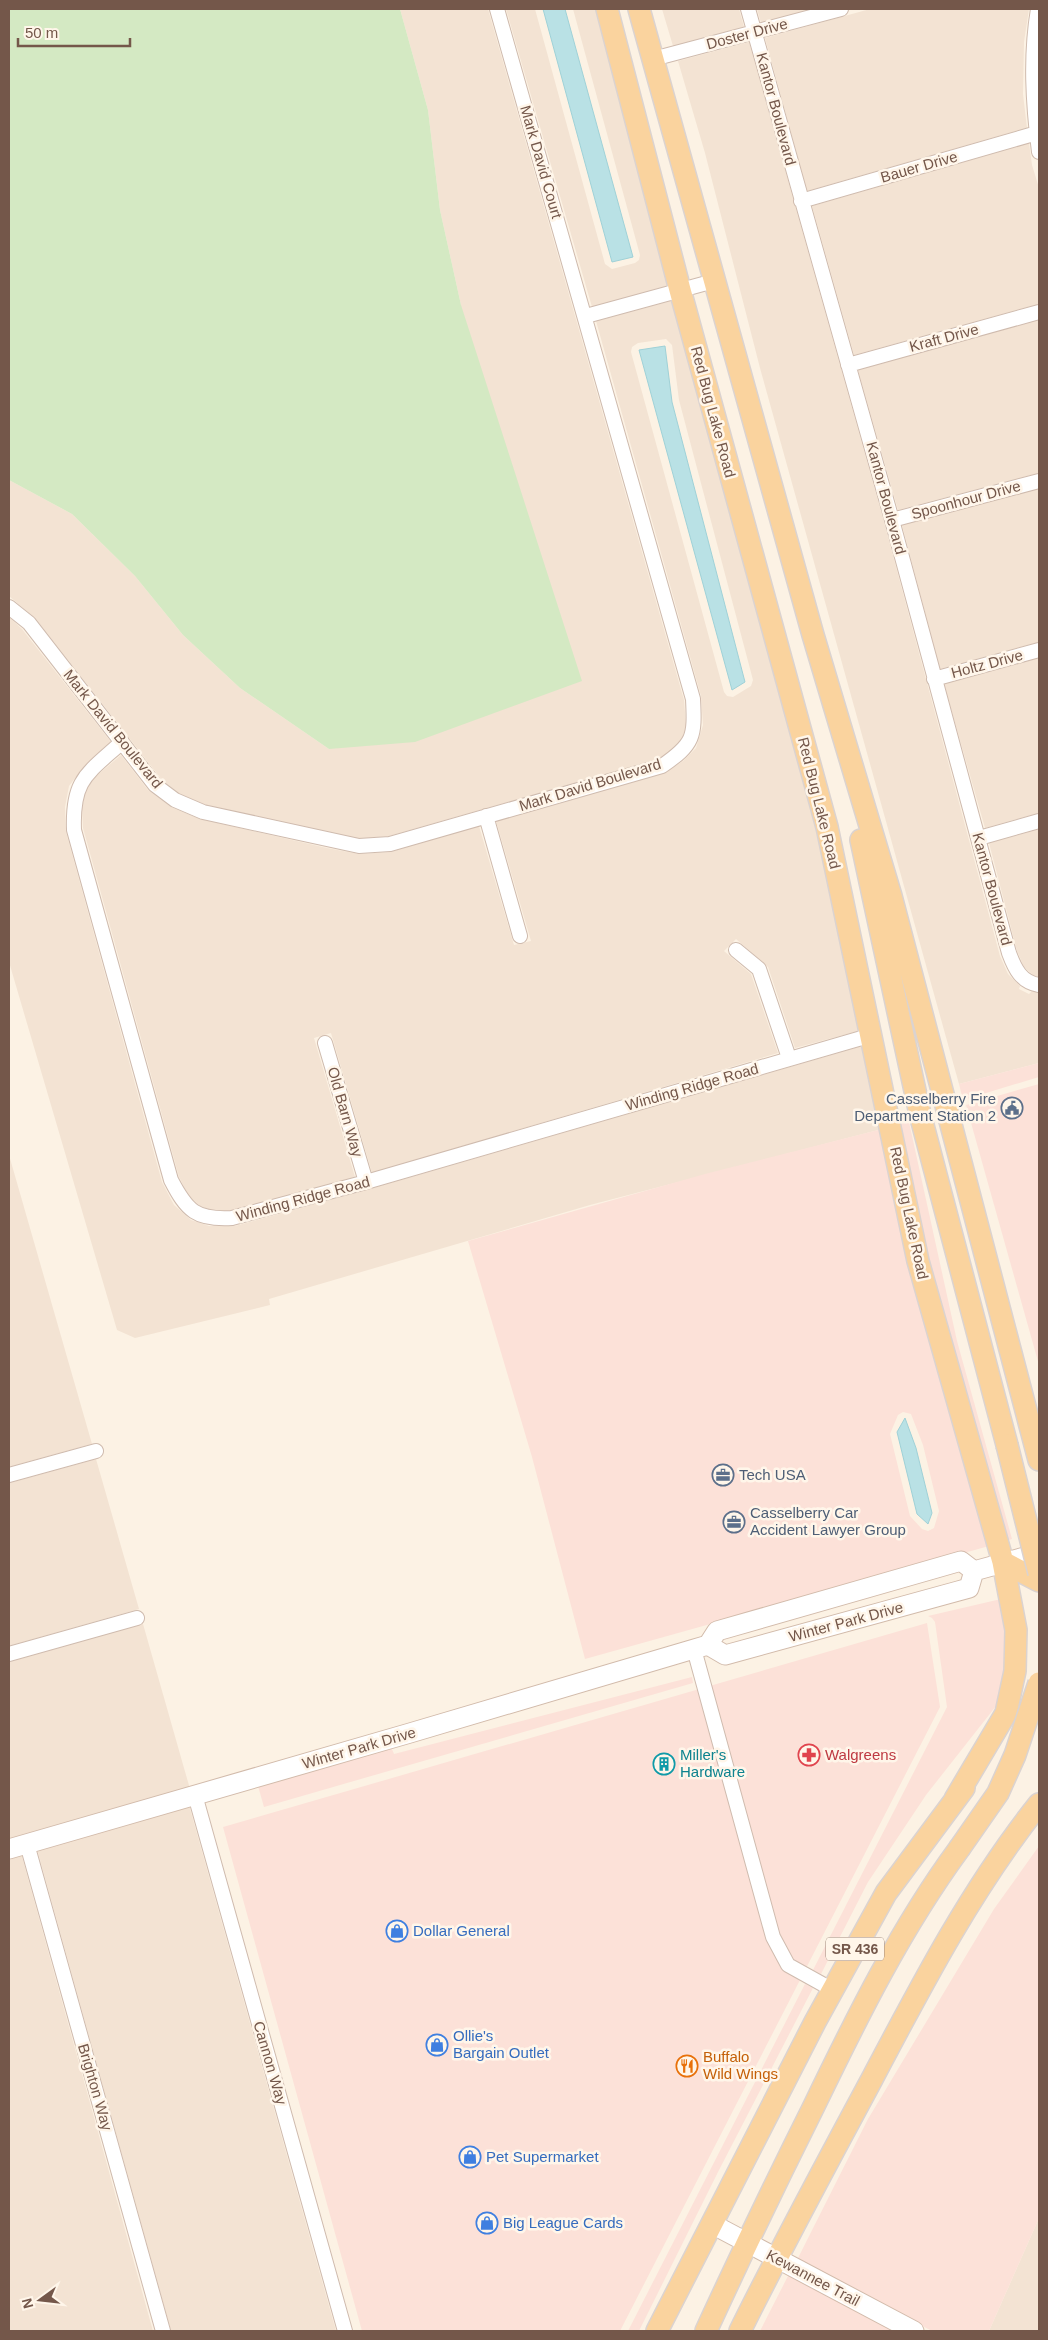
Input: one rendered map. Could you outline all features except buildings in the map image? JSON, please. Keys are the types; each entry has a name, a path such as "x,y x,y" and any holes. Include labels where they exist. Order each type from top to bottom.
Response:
{"main road":[{"name":"Red Bug Lake Road","path":"607,9 680,290 827,827 918,1261 1003,1562 1016,1630 1015,1671 1006,1713 955,1798"},
{"path":"618,9 625,32 653,60"},
{"path":"639,9 813,635 891,896 1039,1460"},
{"path":"813,635 877,910 922,1123 1039,1573"},
{"path":"1003,1562 1039,1581"},
{"path":"706,2331 854,2022 929,1890 998,1792 1015,1755 1039,1683"},
{"name":"SR 436","path":"657,2331 833,1990 886,1893 955,1798 1039,1701"},
{"path":"740,2331 776,2258 941,1948 1020,1828 1039,1804"}],"street":[{"name":"Mark David Court","path":"497,9 586,316"},
{"name":"Kantor Boulevard","path":"748,9 892,520 1009,953 1016,971 1034,984"},
{"name":"Doster Drive","path":"653,60 841,9"},
{"path":"1038,9 1033,42 1032,84 1039,152"},
{"name":"Bauer Drive","path":"801,201 1037,133"},
{"path":"586,316 714,281"},
{"name":"Kraft Drive","path":"848,364 1039,312"},
{"name":"Mark David Boulevard","path":"9,606 29,624 155,785 175,800 203,812 329,841 359,846 390,844 662,766 678,755 689,743 695,726 693,699 586,316"},
{"name":"Spoonhour Drive","path":"892,520 1039,480"},
{"name":"Holtz Drive","path":"934,679 1039,650"},
{"name":"Winding Ridge Road","path":"122,742 88,774 77,790 73,808 74,830 171,1180 181,1199 194,1213 212,1219 232,1218 366,1182 872,1035"},
{"path":"486,816 520,936"},
{"path":"978,838 1039,821"},
{"path":"736,950 759,969 789,1058"},
{"name":"Old Barn Way","path":"325,1043 366,1182"},
{"path":"9,1475 96,1451"},
{"path":"974,1571 1039,1553"},
{"name":"Winter Park Drive","path":"9,1849 701,1647 717,1630 961,1561 974,1571 969,1588 848,1622 725,1655 701,1647"},
{"path":"9,1654 137,1618"},
{"path":"701,1647 773,1937 788,1965 833,1990"},
{"name":"Cannon Way","path":"195,1795 345,2331"},
{"name":"Brighton Way","path":"27,1844 162,2331"},
{"name":"Kewannee Trail","path":"712,2224 914,2331"}],"shaded area":[{"path":"400,9 488,9 684,700 686,725 682,740 659,759 389,836 360,839 206,805 180,794 162,780 36,619 9,596 9,480 72,514 135,576 183,635 240,688 329,749 461,305 440,210 428,110"},
{"path":"506,9 535,9 605,264 612,269 635,263 639,260 640,255 573,9 597,9 670,285 592,307"},
{"path":"662,9 739,9 744,27 673,46"},
{"path":"757,9 813,9 761,23"},
{"path":"870,9 1029,9 1024,42 1023,94 1027,128 807,191 765,38"},
{"path":"749,42 884,522 1000,956 1008,974 1020,986 1019,989 1029,994 1032,991 1039,993 1039,1063 959,1084 760,368 705,153 678,61"},
{"path":"1029,143 1032,165 1039,188 1039,304 854,355 812,206"},
{"path":"674,300 818,829 862,1030 795,1048 768,967 736,939 724,951 751,974 778,1053 372,1173 331,1033 314,1038 355,1177 232,1211 214,1211 200,1206 188,1195 179,1177 83,828 82,808 85,792 94,778 121,755 148,790 171,807 200,819 327,848 359,854 390,852 479,826 514,945 531,941 496,821 665,773 683,761 696,748 703,725 701,696 596,321","holes":["666,339 672,345 679,400 753,680 751,686 733,697 727,696 724,692 631,352 632,347 638,343"]},
{"path":"1039,320 1039,473 898,510 858,370"},
{"path":"1039,488 1039,642 940,669 902,525"},
{"path":"9,617 22,629 111,742 82,769 69,786 65,807 66,832 162,1182 174,1205 191,1220 209,1226 235,1226 359,1192 865,1045 882,1129 590,1205 269,1299 270,1305 135,1338 117,1330 9,962"},
{"path":"1039,658 1039,813 985,828 944,684"},
{"path":"1039,829 1039,977 1034,976 1024,967 1017,951 989,843"},
{"path":"1039,1063 1039,1077 963,1100 959,1084"},
{"path":"1039,1084 1039,1365 966,1105"},
{"path":"909,1122 957,1341 1012,1539 1006,1541 926,1259 899,1124"},
{"path":"882,1129 989,1546 585,1659 532,1457 468,1241 705,1174","holes":["903,1412 911,1414 923,1445 939,1511 934,1528 928,1531 922,1529 910,1516 890,1434 898,1415"]},
{"path":"9,1155 92,1444 9,1467"},
{"path":"96,1459 139,1609 9,1646 9,1483"},
{"path":"1001,1599 1007,1631 1006,1670 1000,1701 926,1795 868,1882 821,1974 813,1970 947,1707 935,1622 928,1616"},
{"path":"927,1623 940,1707 620,2331 362,2331 223,1827"},
{"path":"143,1624 190,1789 9,1841 9,1662"},
{"path":"692,1677 693,1683 264,1807 258,1786 391,1747 394,1754"},
{"path":"189,1805 336,2331 171,2331 37,1849"},
{"path":"1039,1846 1039,2218 989,2331 932,2331 797,2260 868,2119 994,1909"},
{"path":"21,1853 153,2331 9,2331 9,1857"},
{"path":"805,1984 813,1988 639,2331 628,2331"},
{"path":"1039,2218 1039,2331 989,2331"},
{"path":"789,2274 897,2331 760,2331"}],"green space":[{"path":"9,9 400,9 428,110 440,210 461,305 582,681 415,742 329,749 240,688 183,635 135,576 72,514 9,480"}],"water":[{"path":"543,9 565,9 633,257 612,262"},
{"path":"665,346 672,402 745,682 732,690 639,350"},
{"path":"905,1418 916,1448 932,1513 928,1524 917,1514 897,1432"}],"place":[{"name":"Casselberry Fire Department Station 2","path":"1012,1108"},
{"name":"Tech USA","path":"723,1475"},
{"name":"Casselberry Car Accident Lawyer Group","path":"734,1522"},
{"name":"Walgreens","path":"809,1755"},
{"name":"Miller's Hardware","path":"664,1764"},
{"name":"Dollar General","path":"397,1931"},
{"name":"Ollie's Bargain Outlet","path":"437,2045"},
{"name":"Buffalo Wild Wings","path":"687,2066"},
{"name":"Pet Supermarket","path":"470,2157"},
{"name":"Big League Cards","path":"487,2223"}]}
